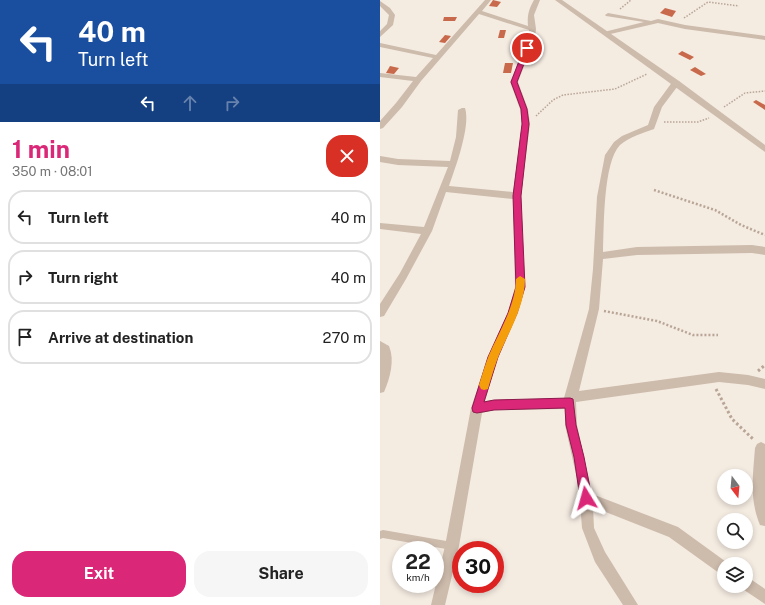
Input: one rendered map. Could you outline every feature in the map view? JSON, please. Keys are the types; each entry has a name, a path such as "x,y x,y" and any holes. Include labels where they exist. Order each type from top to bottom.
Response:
{"street":[{"path":"380,126 399,105 437,56 488,0"},
{"path":"453,541 477,408 493,357 512,313 520,287 517,196 526,124 524,109 514,82 532,38 533,29 531,12 537,0"},
{"path":"558,0 657,69 765,149"},
{"path":"380,3 388,9 392,16 390,25 380,35"},
{"path":"478,12 533,29"},
{"path":"608,15 662,21 684,27 765,38"},
{"path":"606,33 654,21"},
{"path":"380,45 394,49 437,56"},
{"path":"380,75 418,79"},
{"path":"632,605 600,557 588,528 586,498 581,465 571,425 570,400 594,309 601,197 609,155 617,144 624,138 647,130 653,124 658,107 676,83"},
{"path":"380,313 403,276 427,231 453,164 460,137 462,110"},
{"path":"380,159 398,162 453,164"},
{"path":"443,190 517,196"},
{"path":"380,226 427,231"},
{"path":"598,256 637,251 752,249 765,251"},
{"path":"380,346 385,349 387,357 386,370 380,388"},
{"path":"477,408 501,404 570,400 606,392 640,389 678,382 719,377 748,380 765,384"},
{"path":"761,448 758,489 762,515 765,520"},
{"path":"586,498 673,532 717,563"},
{"path":"438,605 452,546"},
{"path":"753,589 765,597"}],"lane":[{"path":"380,535 383,534 452,546"}],"path":[{"path":"672,24 694,12 706,0"},
{"path":"704,3 714,2 739,6"},
{"path":"526,124 559,97 572,93 615,89 657,69"},
{"path":"653,124 675,121 698,123 717,114 729,103 745,93 765,91"},
{"path":"654,190 715,210 741,225 765,235"},
{"path":"594,309 657,322 694,335 718,335"},
{"path":"710,378 732,419 761,448"}],"building":[{"path":"493,0 501,2 497,7 489,6"},
{"path":"665,8 676,11 672,17 660,13"},
{"path":"444,17 457,17 455,21 443,21"},
{"path":"500,30 506,30 504,38 498,38"},
{"path":"445,35 451,36 445,43 439,42"},
{"path":"682,51 694,57 690,60 678,54"},
{"path":"505,63 513,63 511,73 503,73"},
{"path":"390,66 399,68 394,74 386,73"},
{"path":"695,67 706,74 701,76 690,70"},
{"path":"756,100 765,105 765,110 753,102"}],"slow traffic":[{"path":"484,385 493,357 512,313 520,287 520,279"}],"route":[{"path":"527,48 514,82 524,109 526,124 517,196 520,287 512,313 493,357 477,408 508,404 570,403 571,425 579,457 586,498"}]}
